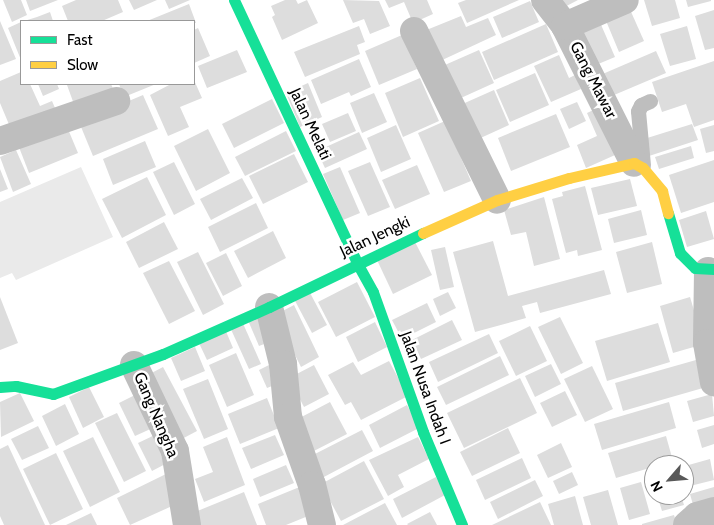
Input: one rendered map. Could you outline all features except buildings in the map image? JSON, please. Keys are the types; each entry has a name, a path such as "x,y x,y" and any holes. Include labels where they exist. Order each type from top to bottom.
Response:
{"street":[{"name":"Jalan Melati","path":"234,0 357,262"},
{"name":"Gang Mawar","path":"545,0 566,26 638,166"},
{"path":"566,26 624,0"},
{"path":"414,31 497,200"},
{"path":"0,141 116,101"},
{"name":"Jalan Jengki","path":"0,387 16,386 53,394 134,365 269,307 357,262 497,200 570,178 638,166"},
{"path":"638,166 662,192 680,253 695,268 711,270 707,343 714,382"},
{"name":"Jalan Nusa Indah I","path":"357,262 373,292 423,432 462,525"},
{"path":"269,307 283,364 288,417 312,485 322,525"},
{"name":"Gang Nangha","path":"134,365 175,451 187,525"},
{"path":"687,525 697,516 714,510"}],"lane":[{"path":"638,166 638,111 641,105 650,101"}],"shaded area":[{"path":"81,167 113,237 16,280 12,273 0,278 0,202"}],"traffic: fast":[{"path":"234,0 357,263 373,292 423,432 462,525"},
{"path":"668,213 680,253 695,268 714,269"},
{"path":"0,387 16,386 53,394 163,354 269,307 423,233"}],"traffic: slow":[{"path":"423,233 497,200 569,178 634,163 643,168 662,191 668,213"}]}
